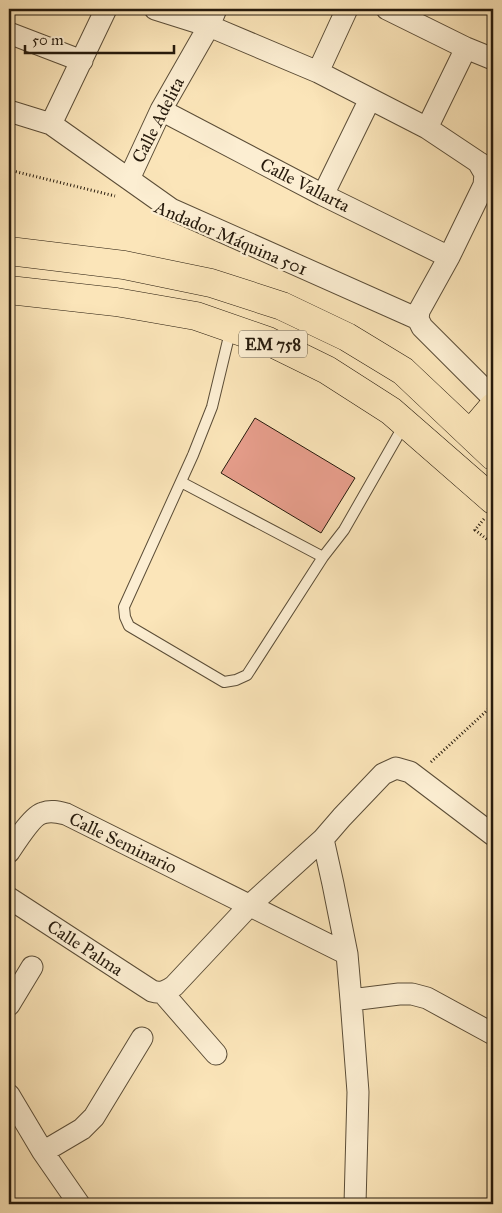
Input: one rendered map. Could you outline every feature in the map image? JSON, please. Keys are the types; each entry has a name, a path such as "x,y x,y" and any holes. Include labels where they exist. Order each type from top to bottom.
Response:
{"highway":[{"name":"EM 758","path":"9,251 124,265 211,283 282,306 347,337 402,371 493,456"},
{"name":"EM 758","path":"9,290 125,304 196,316 268,341 327,370 390,411 493,500"},
{"path":"470,434 493,407"}],"street":[{"path":"51,124 106,9"},
{"path":"155,9 213,18 426,128 487,178 449,257 419,311 418,319 422,327 493,398"},
{"path":"318,72 347,9"},
{"path":"387,9 466,48 493,59"},
{"name":"Calle Adelita","path":"126,188 161,110 213,18"},
{"path":"9,33 82,61"},
{"path":"426,128 466,48"},
{"path":"323,195 370,99"},
{"name":"Calle Vallarta","path":"161,110 323,195 449,257"},
{"name":"Andador Máquina 501","path":"9,111 51,124 126,188 418,319"},
{"path":"216,1054 162,992 166,992 174,986 249,906 323,839 383,774 396,768 410,773 493,835"},
{"name":"Calle Seminario","path":"9,852 40,813 53,811 66,814 347,954"},
{"path":"323,839 347,954 358,1092 355,1204"},
{"name":"Calle Palma","path":"9,898 152,991 162,992"},
{"path":"9,1005 32,966"},
{"path":"351,1000 412,994 427,998 493,1034"},
{"path":"43,1152 82,1128 94,1117 142,1038"},
{"path":"9,1096 43,1152 79,1204"}],"lane":[{"path":"231,328 212,407 181,482 124,607 125,617 129,626 224,682 236,680 247,675 323,557 344,530 405,424"},
{"path":"181,482 323,557"}],"path":[{"path":"9,170 126,188"},
{"path":"475,530 493,544"},
{"path":"410,773 422,770 493,705"}],"building":[{"path":"255,418 355,478 321,533 221,473"}]}
